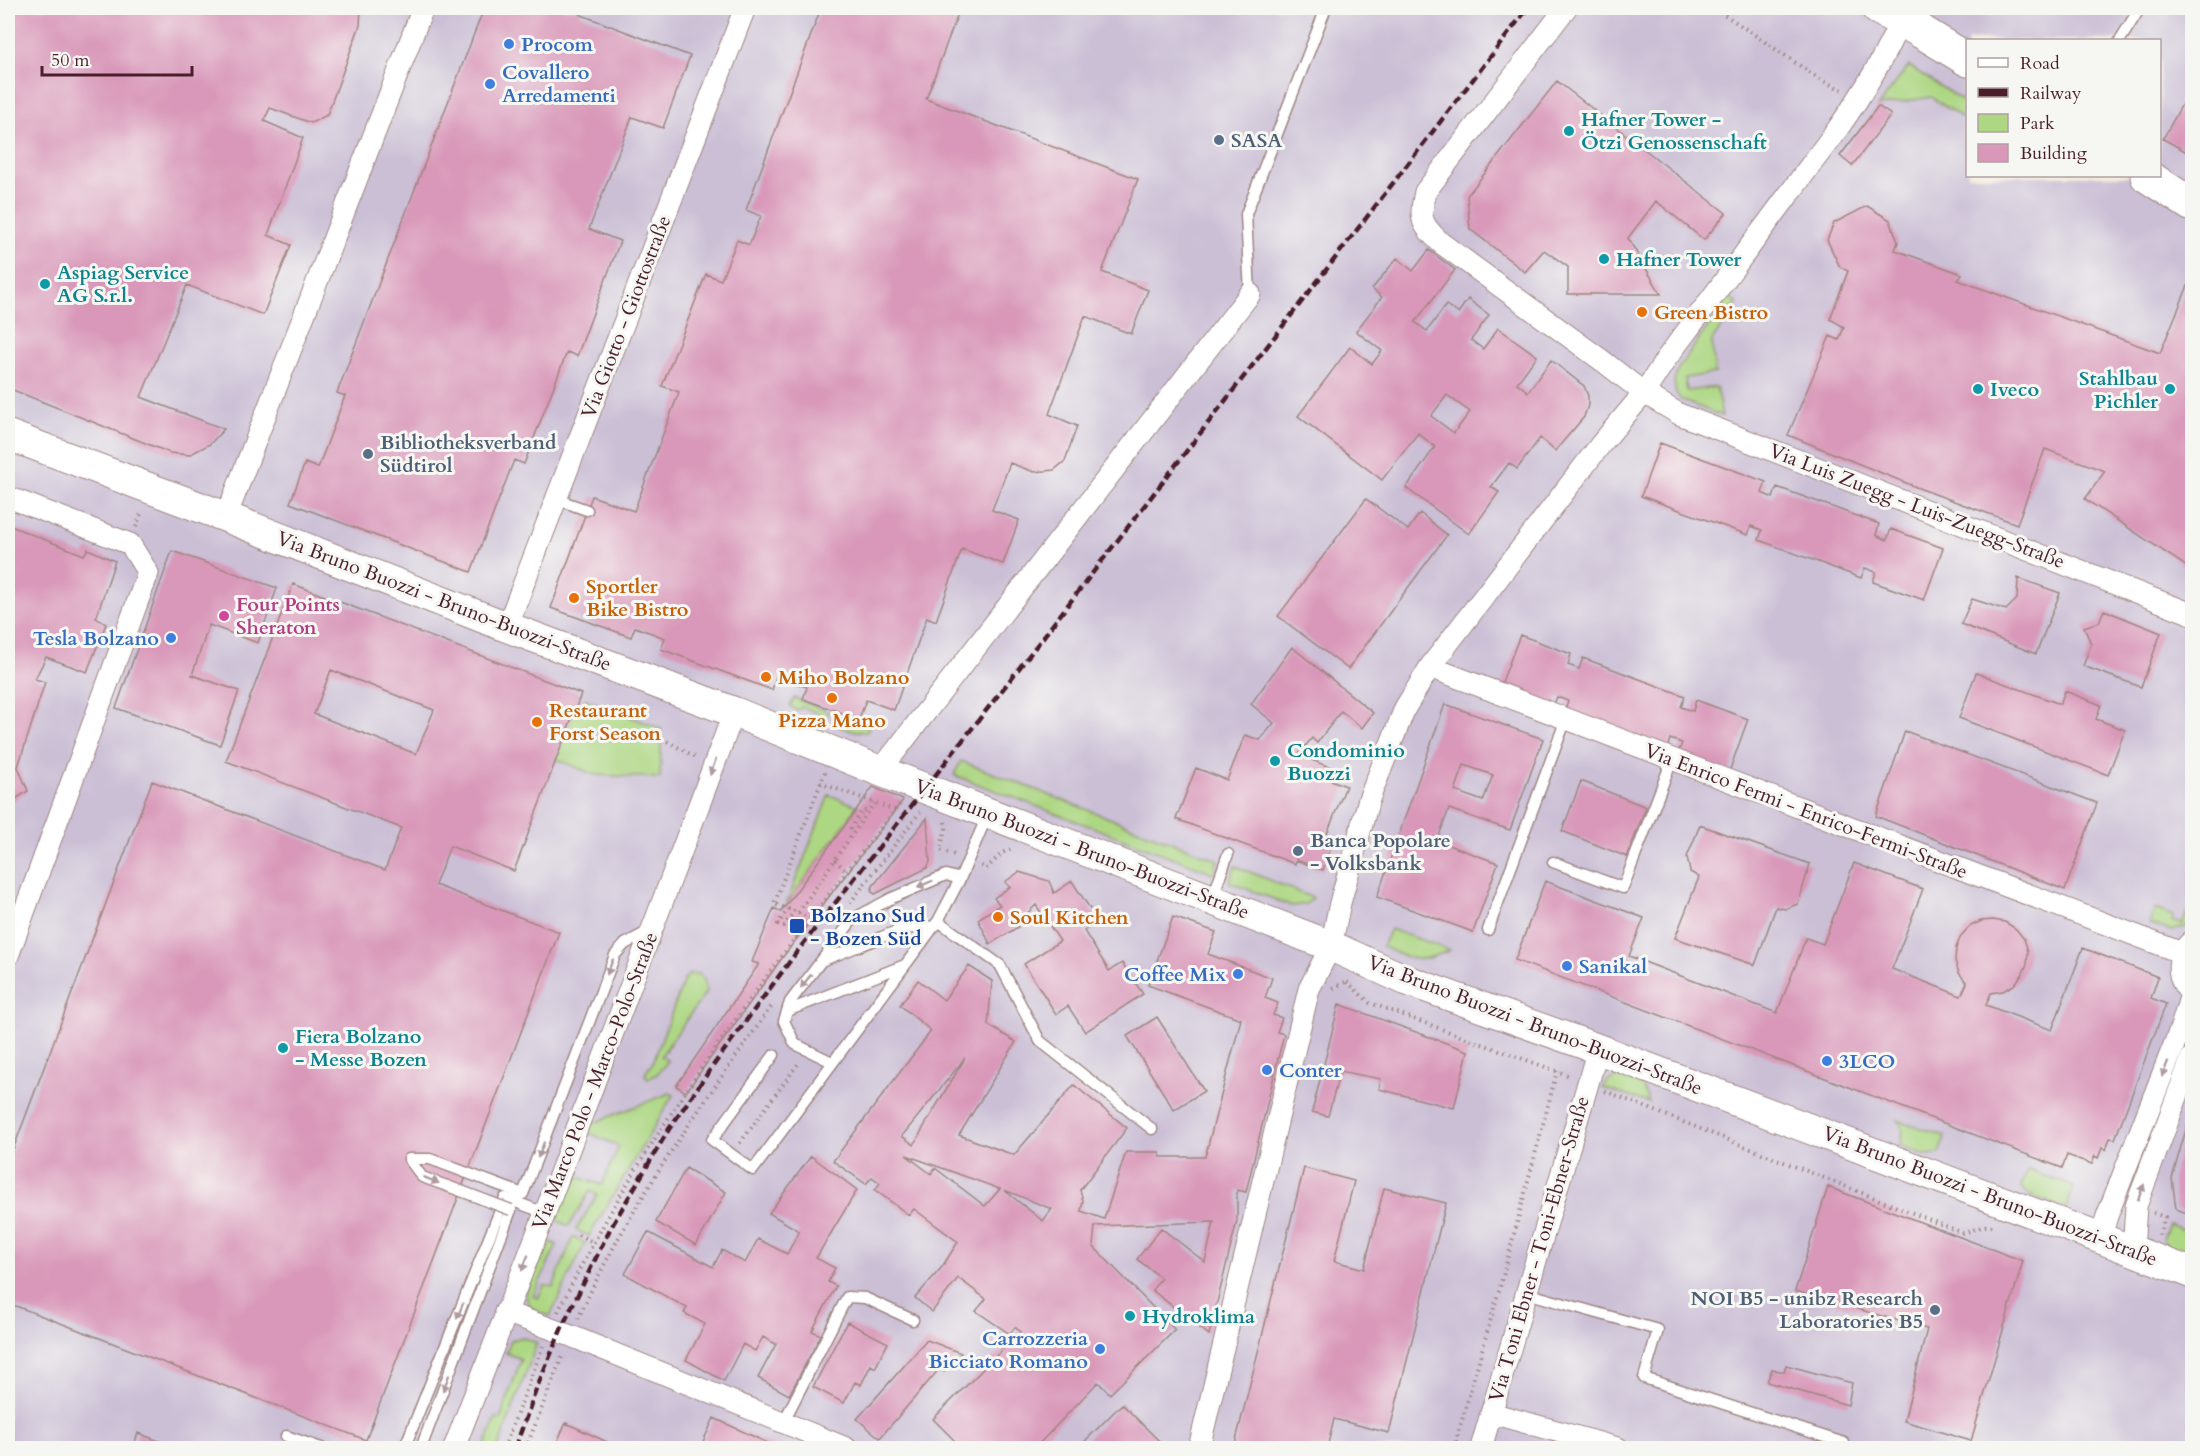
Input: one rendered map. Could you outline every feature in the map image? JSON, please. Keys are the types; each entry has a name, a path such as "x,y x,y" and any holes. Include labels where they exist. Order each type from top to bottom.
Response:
{"main road":[{"path":"1899,17 1966,59"},
{"path":"2149,177 2193,205"},
{"name":"Via Bruno Buozzi - Bruno-Buozzi-Straße","path":"8,435 734,712 1331,946 1406,980 1598,1049 2101,1238 2146,1243 2193,1273"}],"street":[{"path":"226,517 423,8"},
{"name":"Via Giotto - Giottostraße","path":"507,627 745,8"},
{"name":"Via Luis Zuegg - Luis-Zuegg-Straße","path":"1566,8 1425,192 1422,208 1425,227 1441,243 1644,393 1678,414 2193,614"},
{"path":"1198,1449 1309,989 1331,946 1340,903 1369,799 1405,708 1430,667 1594,453 1644,393 1666,359 1860,97 1889,47 1899,17"},
{"path":"880,771 1250,294"},
{"path":"8,497 130,544 148,573 8,956"},
{"name":"Via Enrico Fermi - Enrico-Fermi-Straße","path":"1430,667 2154,944 2187,947"},
{"name":"Via Marco Polo - Marco-Polo-Straße","path":"453,1449 545,1213 734,712"},
{"path":"2101,1238 2106,1216 2192,994 2184,985 2180,975 2179,964 2187,947"},
{"name":"Via Toni Ebner - Toni-Ebner-Straße","path":"1481,1449 1598,1049"},
{"path":"2146,1243 2136,1206 2193,1057"},
{"path":"505,1312 571,1336 846,1449"},
{"path":"1491,1413 1618,1449"}],"lane":[{"path":"1250,294 1246,214 1326,8"},
{"path":"2121,39 2140,8"},
{"path":"556,499 587,510"},
{"path":"1488,930 1566,719"},
{"path":"1554,862 1623,888 1671,760"},
{"path":"774,1055 712,1140 753,1170 936,923 960,879 988,813"},
{"path":"1212,899 1228,854"},
{"path":"832,1062 795,1044 784,1021 790,1002 853,919 891,898 946,875 960,879"},
{"path":"821,961 902,929 936,923 1000,965 1040,1041 1152,1129"},
{"path":"421,1449 512,1210 422,1177 409,1159 430,1159 523,1194 615,955 625,944 652,930"},
{"path":"787,1011 905,965"},
{"path":"402,1449 406,1444 505,1198 545,1213"},
{"path":"1526,1293 1658,1330 1644,1378 1844,1443"},
{"path":"783,1423 848,1298 865,1298 913,1320"},
{"path":"286,1436 321,1449"}],"path":[{"path":"1715,8 1821,80 1860,97"},
{"path":"566,733 661,738 697,757"},
{"path":"810,918 794,911 784,926 778,924 788,909 774,904 833,752"},
{"path":"820,783 895,810"},
{"path":"504,1449 549,1329 614,1204 687,1089 770,972 902,801"},
{"path":"798,913 874,803"},
{"path":"844,911 922,809"},
{"path":"850,829 863,810 868,812"},
{"path":"835,860 846,872"},
{"path":"1309,989 1328,991 1346,981 1372,981 1376,966"},
{"path":"526,1449 534,1424 589,1295 632,1215 704,1100 773,1004"},
{"path":"731,1154 798,1064"},
{"path":"1454,1449 1502,1280 1557,1071"},
{"path":"2146,1243 2165,1217 2147,1210"},
{"path":"578,1235 593,1242"}],"shaded area":[{"path":"8,8 2192,8 2192,1448 8,1448"}],"green space":[{"path":"1909,66 1966,103 1966,120 1931,97 1878,106"},
{"path":"1729,297 1737,303 1712,341 1715,373 1685,378 1687,391 1716,387 1722,416 1681,400 1676,393 1674,381 1679,367"},
{"path":"794,698 829,712 826,720 822,715 803,707 797,710 790,707"},
{"path":"585,699 661,729 660,734 567,730 576,706 582,707"},
{"path":"837,715 869,728 867,732 852,731 833,725"},
{"path":"564,737 661,742 660,778 595,775 556,759"},
{"path":"961,761 1218,860 1214,873 954,775"},
{"path":"829,795 858,806 786,905"},
{"path":"1235,866 1313,898 1306,904 1292,906 1229,882"},
{"path":"2155,909 2173,916 2172,921 2183,924 2187,912 2192,914 2192,925 2172,931 2149,924"},
{"path":"1390,929 1450,950 1430,958 1409,958 1382,947"},
{"path":"689,974 699,974 704,979 706,992 661,1056 668,1061 657,1074 648,1079 645,1074 653,1062 684,980"},
{"path":"1620,1075 1640,1080 1649,1103 1603,1088 1608,1081"},
{"path":"670,1093 673,1095 589,1236 576,1230 597,1195 590,1191 569,1226 552,1218 569,1174 602,1185 619,1146 587,1132 590,1124"},
{"path":"1897,1120 1945,1136 1939,1154 1924,1155 1900,1145 1903,1129"},
{"path":"2028,1170 2074,1187 2066,1208 2029,1195 2021,1186"},
{"path":"2169,1224 2192,1233 2192,1258 2169,1249 2163,1240"},
{"path":"573,1237 585,1243 550,1316 541,1313 529,1303 526,1294 545,1240 557,1245 533,1296 538,1298 544,1285 553,1287"},
{"path":"522,1337 537,1343 498,1448 484,1448 496,1418 500,1419 521,1359 506,1353 511,1340"}],"building":[{"path":"8,8 361,8 360,25 327,115 311,123 270,108 264,121 303,138 268,235 291,245 263,315 187,285 141,397 224,429 210,444 189,455 170,453 8,388"},
{"path":"484,8 581,8 579,14 690,56 663,128 632,117 589,229 620,241 577,356 567,352 524,464 514,460 471,572 290,503 305,463 318,468 345,396 337,393"},
{"path":"821,8 960,8 926,99 1138,179 1102,272 1148,290 1131,334 1085,316 1049,414 1077,426 1065,461 1054,470 1034,472 1010,463 992,510 1019,520 1003,564 962,549 936,621 927,617 894,710 866,700 859,719 803,699 807,687 776,677 772,690 661,649 665,638 635,627 631,637 551,608 592,496 634,511 679,392 662,386 706,274 721,280 737,240 749,245 761,216 746,210"},
{"name":"Hafner Tower - Ötzi Genossenschaft","path":"1557,81 1726,213 1704,240 1656,201 1628,238 1661,294 1568,294 1568,267 1544,250 1525,272 1470,229 1467,196"},
{"path":"2192,86 2192,155 2163,139"},
{"path":"1878,106 1891,115 1852,166 1840,156"},
{"name":"Iveco","path":"1867,206 1890,220 1898,242 1895,250 1962,274 1958,280 2160,353 2192,276 2192,570 2085,499 2105,471 2045,449 2017,524 1921,489 1788,435 1830,336 1839,340 1844,327 1830,319 1848,271 1840,267 1827,240 1834,223"},
{"path":"1429,250 1455,270 1415,322 1427,331 1446,305 1458,313 1468,299 1489,315 1471,340 1483,349 1498,328 1537,356 1517,383 1528,392 1551,360 1584,386 1588,396 1584,417 1555,451 1540,438 1517,469 1509,463 1491,487 1499,492 1469,534 1406,488 1435,447 1418,433 1382,480 1298,416 1350,347 1372,364 1382,351 1356,331 1382,297 1372,289 1397,258 1413,271","holes":["1447,395 1470,412 1454,433 1431,416"]},
{"path":"1660,443 1766,482 1762,493 1773,498 1777,487 1879,524 1876,535 1887,540 1891,529 1943,548 1924,600 1873,582 1876,572 1865,568 1861,578 1759,540 1762,530 1751,526 1748,535 1641,496"},
{"path":"1366,499 1408,530 1420,513 1447,535 1348,669 1278,616"},
{"path":"8,525 84,555 88,549 115,561 96,618 106,624 87,672 46,657 35,679 45,682 18,767 28,791 8,804"},
{"path":"172,551 277,588 258,643 209,625 192,675 239,691 220,745 116,708"},
{"path":"2018,578 2060,593 2036,654 1961,624 1972,599 2006,610 2017,599"},
{"name":"Fiera Bolzano - Messe Bozen","path":"293,584 581,694 514,871 450,846 435,885 559,932 366,1440 8,1303 8,1163 152,781 385,870 401,828 226,761","holes":["331,670 434,710 416,754 314,714"]},
{"path":"2104,610 2161,633 2141,687 2083,666 2091,644 2084,627 2099,622"},
{"path":"1520,635 1571,654 1568,665 1579,669 1583,658 1685,696 1681,707 1693,711 1696,700 1748,719 1729,772 1678,753 1682,743 1670,739 1667,749 1564,711 1568,701 1557,697 1553,707 1500,687"},
{"name":"Condominio Buozzi","path":"1292,647 1373,713 1362,728 1341,711 1317,743 1312,738 1298,755 1335,769 1331,780 1346,786 1324,841 1332,844 1323,870 1296,860 1295,864 1176,819 1196,768 1227,780 1245,735 1260,740 1274,723 1251,704"},
{"path":"1976,673 2060,704 2065,691 2101,705 2096,719 2125,730 2108,775 1959,718"},
{"path":"1445,704 1543,739 1510,830 1449,809 1437,841 1498,863 1473,932 1377,897","holes":["1464,765 1493,775 1483,801 1455,791"]},
{"path":"1905,731 2097,803 2065,890 1876,816"},
{"path":"1581,781 1646,807 1627,857 1562,831"},
{"path":"873,787 903,800 782,958 686,1092 676,1086 759,964 752,962 774,908 781,912"},
{"path":"927,818 930,862 927,868 875,894 871,891 873,886"},
{"path":"1700,825 1810,864 1798,904 1785,909 1776,907 1755,965 1675,938 1699,877 1690,872 1687,857"},
{"path":"1854,863 1923,889 1892,969 1961,996 1967,983 1959,973 1955,961 1956,948 1961,936 1969,927 1981,921 2005,922 2016,929 2024,939 2028,951 2027,964 2022,975 2014,985 2003,991 1991,993 1986,1005 2052,1030 2083,948 2158,977 2151,998 2166,1004 2115,1139 2110,1138 2106,1150 2102,1148 2098,1158 2095,1156 2092,1164 2067,1155 2062,1168 1515,960 1545,881 1644,918 1629,956 1777,1013 1806,938 1823,944"},
{"path":"1019,872 1049,881 1054,893 1072,881 1098,921 1084,931 1109,971 1122,963 1143,994 1085,1032 1068,1006 1056,1014 1024,964 1060,941 1036,905 1016,924 1018,927 990,944 978,919 1000,905 994,898 1010,887 1005,882"},
{"path":"1173,917 1216,932 1208,954 1272,978 1265,998 1278,1003 1273,1015 1282,1018 1277,1032 1284,1034 1246,1192 1237,1190 1237,1221 1209,1335 1152,1290 1161,1278 1137,1259 1161,1228 1205,1262 1214,1222 1095,1226 1093,1246 1175,1330 1110,1394 1098,1382 1035,1448 962,1448 933,1419 1020,1332 1015,1327 1010,1334 976,1311 986,1299 958,1278 932,1312 915,1298 942,1267 958,1242 914,1209 909,1215 875,1190 880,1183 872,1177 866,1184 833,1161 931,1031 900,1005 918,980 944,1000 969,966 992,981 988,1025 1016,1042 959,1135 1014,1155 1074,1085 1127,1128 1080,1190 1083,1201 1081,1211 1104,1219 1126,1152 1160,1152 1160,1157 1205,1157 1241,1019 1148,985","holes":["965,1058 926,1123 914,1145 902,1136","906,1155 1000,1189 985,1206 935,1168 931,1174","1004,1190 1052,1209 1043,1221"]},
{"path":"1339,1004 1468,1051 1454,1108 1379,1089 1381,1079 1340,1071 1328,1116 1312,1112"},
{"path":"1157,1017 1204,1091 1174,1110 1127,1036"},
{"path":"2187,1126 2192,1128 2192,1215 2176,1209 2172,1178"},
{"path":"811,1156 857,1190 816,1258 835,1268 828,1282 836,1286 812,1331 821,1335 789,1395 758,1378 776,1344 763,1337 755,1351 743,1344 724,1381 686,1360 705,1324 684,1313 687,1308 625,1274 648,1232 713,1267 722,1250 745,1263 758,1239 787,1254 799,1231 769,1213"},
{"path":"686,1168 726,1192 696,1245 656,1222"},
{"path":"1304,1168 1354,1181 1334,1261 1364,1269 1384,1188 1446,1203 1389,1433 1334,1419 1327,1448 1234,1448"},
{"name":"NOI B5 - unibz Research Laboratories B5","path":"1828,1187 2023,1261 1971,1441 1904,1421 1927,1329 1795,1291"},
{"path":"847,1322 888,1343 875,1368 871,1365 861,1385 855,1382 844,1403 813,1387"},
{"path":"927,1340 961,1353 944,1372 940,1368 880,1438 857,1419"},
{"path":"1786,1365 1852,1383 1848,1405 1767,1382 1772,1369 1784,1372"},
{"path":"1122,1404 1163,1445 1160,1448 1078,1448"},
{"path":"714,1418 774,1446 772,1448 700,1448"},
{"path":"566,1423 620,1448 554,1448"},
{"path":"1557,1429 1620,1448 1551,1448"},
{"path":"138,1433 177,1448 133,1448"}],"railway":[{"path":"515,1448 563,1325 610,1229 669,1129 712,1067 796,953 1010,680 1528,8"}],"place":[{"name":"Procom","path":"509,44"},
{"name":"Covallero Arredamenti","path":"490,84"},
{"name":"Hafner Tower - Ötzi Genossenschaft","path":"1569,131"},
{"name":"SASA","path":"1219,140"},
{"name":"Hafner Tower","path":"1604,259"},
{"name":"Aspiag Service AG S.r.l.","path":"45,284"},
{"name":"Green Bistro","path":"1642,312"},
{"name":"Iveco","path":"1978,389"},
{"name":"Stahlbau Pichler","path":"2170,389"},
{"name":"Bibliotheksverband Südtirol","path":"368,454"},
{"name":"Sportler Bike Bistro","path":"574,598"},
{"name":"Four Points Sheraton","path":"224,616"},
{"name":"Tesla Bolzano","path":"171,638"},
{"name":"Miho Bolzano","path":"766,677"},
{"name":"Pizza Mano","path":"832,698"},
{"name":"Restaurant Forst Season","path":"537,722"},
{"name":"Condominio Buozzi","path":"1275,761"},
{"name":"Banca Popolare - Volksbank","path":"1298,851"},
{"name":"Soul Kitchen","path":"998,917"},
{"name":"Bolzano Sud - Bozen Süd","path":"797,926"},
{"name":"Sanikal","path":"1567,966"},
{"name":"Coffee Mix","path":"1238,974"},
{"name":"Fiera Bolzano - Messe Bozen","path":"283,1048"},
{"name":"3LCO","path":"1827,1061"},
{"name":"Conter","path":"1267,1070"},
{"name":"NOI B5 - unibz Research Laboratories B5","path":"1935,1310"},
{"name":"Hydroklima","path":"1130,1316"},
{"name":"Carrozzeria Bicciato Romano","path":"1100,1349"}]}
